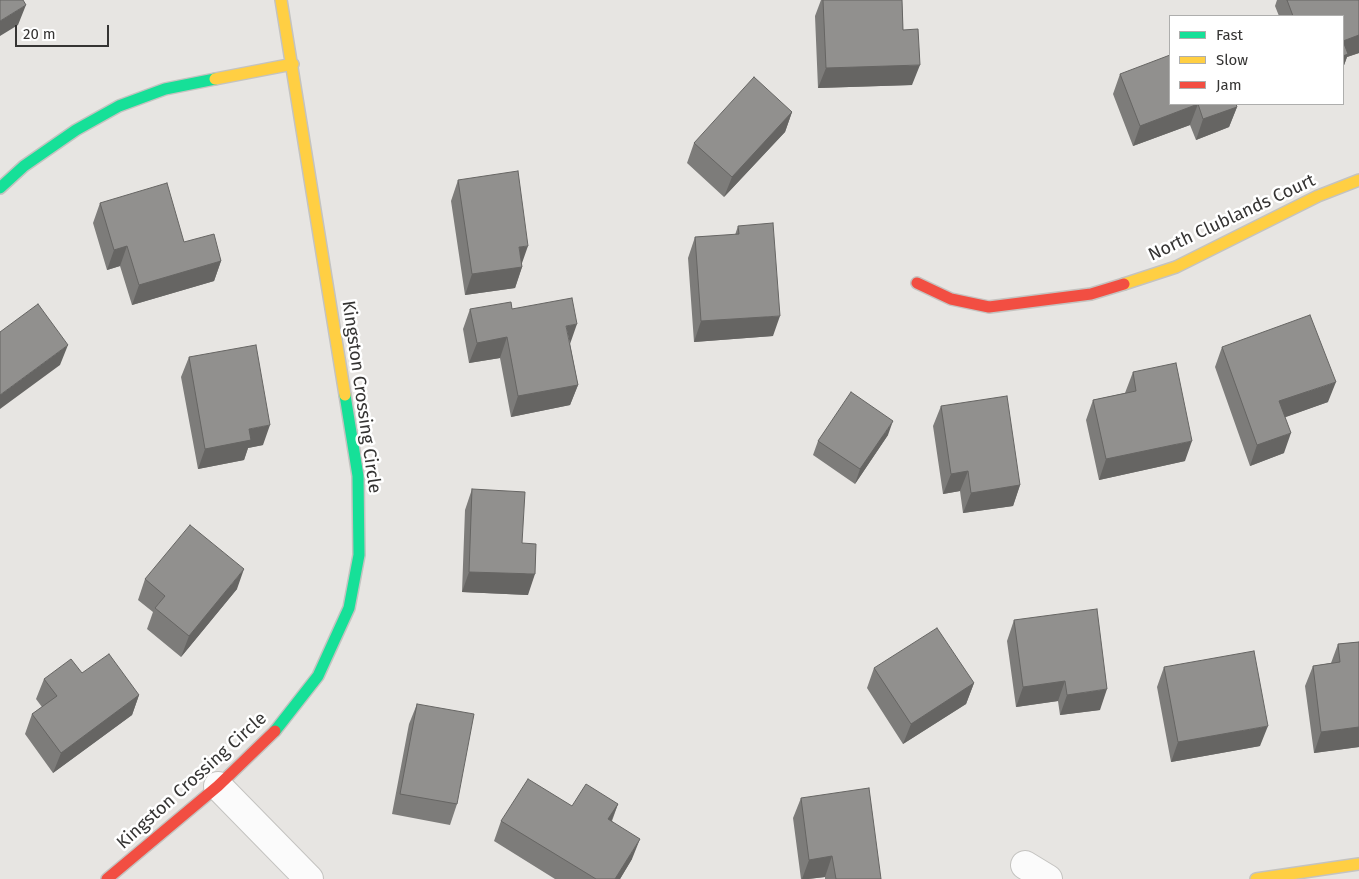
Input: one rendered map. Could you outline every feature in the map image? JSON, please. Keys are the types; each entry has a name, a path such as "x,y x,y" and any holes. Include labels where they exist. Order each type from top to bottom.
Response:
{"street":[{"name":"Kingston Crossing Circle","path":"107,879 218,786 282,724 318,676 349,608 359,555 358,476 293,64 281,0"},
{"path":"0,188 24,166 76,130 119,106 165,89 293,64"},
{"name":"North Clublands Court","path":"917,283 950,299 989,307 1091,294 1176,267 1318,196 1359,180"},
{"path":"218,786 308,879"},
{"path":"1256,879 1359,864"}],"building":[{"path":"0,0 23,0 26,5 0,21"},
{"path":"823,0 902,0 903,30 918,29 920,65 826,68"},
{"path":"1287,0 1359,0 1359,35 1344,41 1344,15 1293,15"},
{"path":"1344,44 1348,54 1344,56"},
{"path":"1169,55 1169,105 1195,105 1140,126 1120,74"},
{"path":"754,77 792,112 732,177 694,143"},
{"path":"1198,105 1236,105 1237,107 1203,119"},
{"path":"518,171 528,246 519,247 522,267 472,274 458,180"},
{"path":"167,183 184,242 214,234 221,261 139,285 127,246 114,250 100,203"},
{"path":"773,223 780,316 701,321 695,237 739,234 738,226"},
{"path":"572,298 577,324 566,326 578,385 518,396 507,337 477,343 470,309 511,302 512,309"},
{"path":"38,304 68,345 0,395 0,332"},
{"path":"1310,315 1336,382 1279,401 1291,433 1257,445 1222,347"},
{"path":"256,345 270,425 249,429 251,440 205,449 189,357"},
{"path":"1176,363 1192,441 1106,459 1093,400 1136,391 1133,372"},
{"path":"851,392 893,421 860,469 818,441"},
{"path":"1007,396 1020,485 971,493 968,471 951,474 941,406"},
{"path":"472,489 525,492 522,543 536,544 535,574 469,572"},
{"path":"190,525 244,569 189,636 155,608 165,596 145,579"},
{"path":"1097,609 1107,689 1067,695 1065,681 1023,687 1014,620"},
{"path":"937,628 974,683 911,724 874,668"},
{"path":"1359,642 1359,727 1321,732 1313,666 1340,662 1338,644"},
{"path":"1254,651 1268,726 1178,742 1164,667"},
{"path":"109,654 139,695 61,753 32,714 57,696 44,679 71,659 82,673"},
{"path":"417,704 474,714 457,804 400,794"},
{"path":"528,779 572,806 586,784 618,804 608,819 640,839 615,879 596,879 501,821"},
{"path":"869,788 881,879 836,879 832,856 809,860 801,798"}],"traffic: fast":[{"path":"0,188 24,166 76,130 119,106 165,89 215,79"},
{"path":"275,731 318,676 349,608 359,555 358,476 345,395"}],"traffic: slow":[{"path":"281,0 345,395"},
{"path":"215,79 293,64"},
{"path":"1124,284 1176,267 1318,196 1359,180"},
{"path":"1256,879 1359,864"}],"traffic: jam":[{"path":"917,283 951,299 989,307 1091,294 1124,284"},
{"path":"107,879 218,786 275,731"}]}
